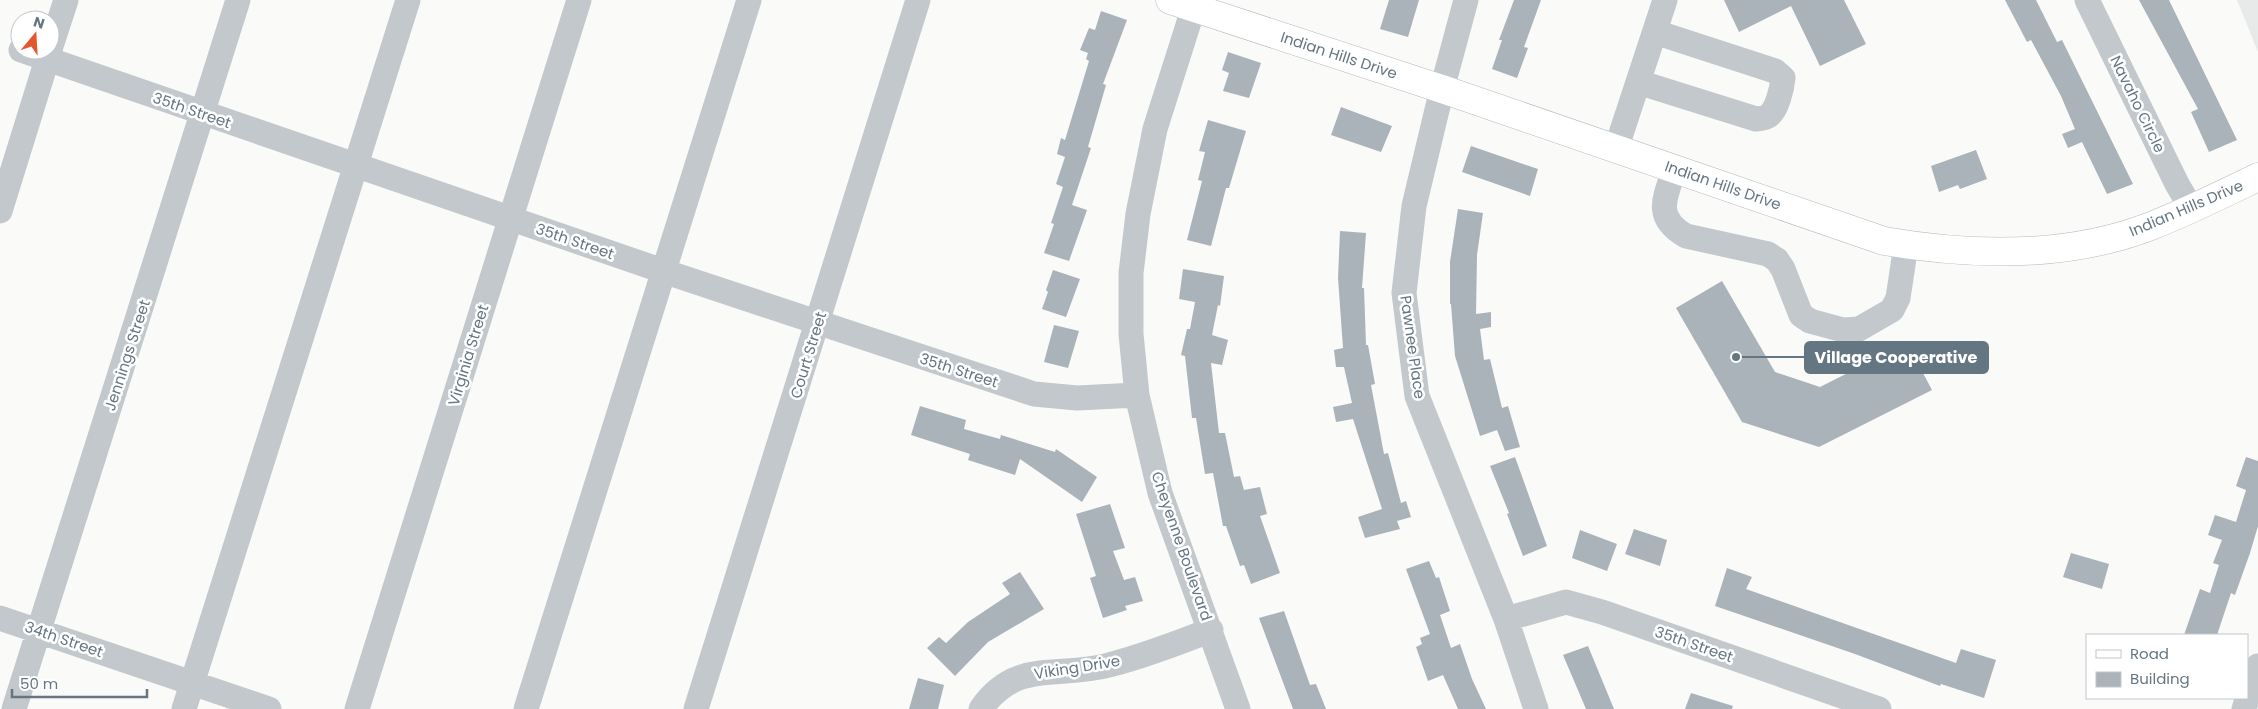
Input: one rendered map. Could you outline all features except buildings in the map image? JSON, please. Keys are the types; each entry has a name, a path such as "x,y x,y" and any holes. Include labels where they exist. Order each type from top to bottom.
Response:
{"main road":[{"name":"Indian Hills Drive","path":"1186,3 1884,240 1906,244 2007,253 2053,249 2095,242 2150,226 2258,177"}],"street":[{"path":"60,19 66,0"},
{"name":"Jennings Street","path":"14,709 238,0"},
{"path":"184,709 296,349 408,0"},
{"name":"Virginia Street","path":"356,709 579,0"},
{"path":"526,709 748,0"},
{"name":"Court Street","path":"696,709 918,0"},
{"name":"Pawnee Place","path":"1466,0 1414,206 1404,293 1417,396 1506,619 1536,709"},
{"path":"1616,149 1665,0"},
{"name":"Navaho Circle","path":"2088,0 2177,184 2191,208"},
{"name":"Cheyenne Boulevard","path":"1186,3 1154,129 1138,214 1131,273 1132,334 1137,395 1160,493 1238,709"},
{"path":"1638,82 1748,117 1764,118 1773,111 1783,83 1784,78 1780,73 1655,32"},
{"name":"35th Street","path":"60,57 203,113 663,271 1034,394 1077,398 1137,395"},
{"path":"0,211 47,60"},
{"path":"1675,169 1662,205 1666,216 1680,232 1686,236 1768,254 1777,260 1783,269 1801,315 1817,324 1843,330 1859,329 1892,310 1898,298 1906,244"},
{"name":"35th Street","path":"1506,619 1566,602 1602,612 1879,709"},
{"name":"34th Street","path":"0,618 269,709"},
{"name":"Viking Drive","path":"981,709 997,689 1023,675 1107,666 1165,648 1211,630"},
{"path":"2248,697 2258,666"}],"shaded area":[{"path":"2237,0 2258,0 2258,52"}],"place":[{"name":"Village Cooperative","path":"1736,357"}]}
